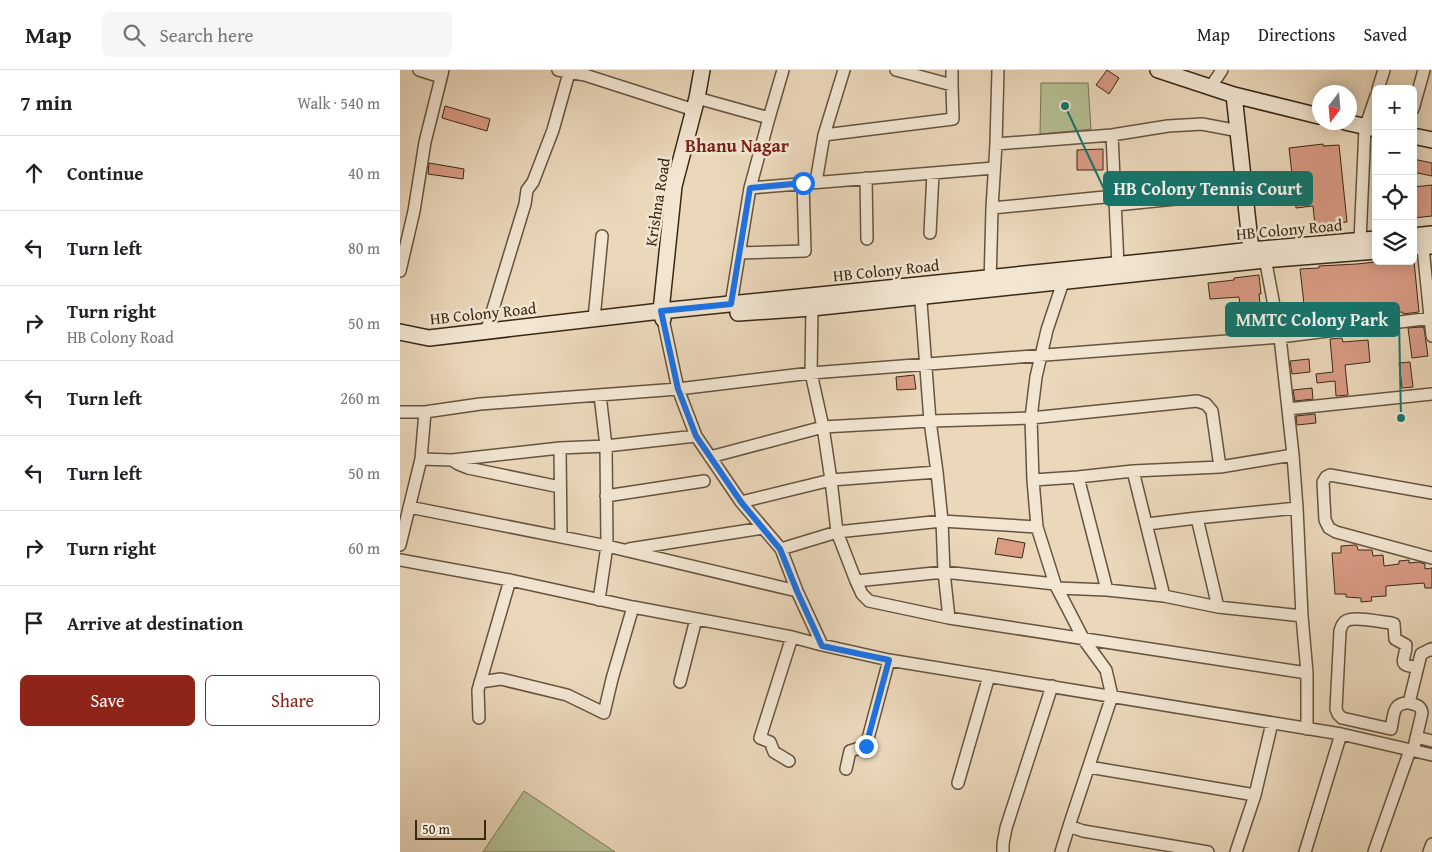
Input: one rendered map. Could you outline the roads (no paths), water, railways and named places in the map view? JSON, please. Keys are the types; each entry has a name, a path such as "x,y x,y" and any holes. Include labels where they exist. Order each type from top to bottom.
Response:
{"street":[{"path":"400,271 414,212 425,142 442,73 419,70"},
{"path":"731,304 750,188 783,70"},
{"path":"816,182 824,135 844,70"},
{"path":"896,70 952,85"},
{"path":"824,135 953,119 952,70"},
{"path":"998,70 990,283 1064,282 1260,253 1372,251"},
{"path":"1158,70 1234,95 1312,114"},
{"path":"1210,88 1222,70"},
{"path":"1379,85 1384,70"},
{"path":"1417,95 1424,70"},
{"path":"486,332 525,204 527,190 533,182 553,130 564,71 695,104 769,118"},
{"name":"Krishna Road","path":"662,315 674,186 695,104 699,71"},
{"path":"1234,95 1245,192 1280,337 1297,508 1306,673 1307,729"},
{"path":"996,144 1112,135 1168,126 1202,124 1239,131"},
{"path":"1357,125 1371,128 1360,241"},
{"path":"1112,135 1118,265"},
{"path":"1417,137 1432,140"},
{"path":"750,188 994,168"},
{"path":"930,233 932,173"},
{"path":"866,178 867,239"},
{"path":"739,253 805,251 803,183"},
{"path":"992,208 1245,192"},
{"path":"594,319 602,236"},
{"name":"HB Colony Road","path":"400,332 429,338 594,319 662,315 731,304 990,283 1118,265 1260,253 1372,240"},
{"path":"1422,241 1432,336"},
{"path":"1061,852 1112,696 1106,670 1084,640 1056,586 1037,527 1033,480 1032,418 1036,377 1047,330 1064,282"},
{"path":"400,341 428,346 662,315 812,308 920,290 930,421 942,521 944,572 949,618"},
{"path":"812,308 811,373 823,427 837,532 862,594 869,601 949,618 1306,673"},
{"path":"662,315 678,389 696,436 741,502 780,549 822,646"},
{"path":"400,412 425,412 480,404 678,389 811,373 925,363 1280,337 1431,318"},
{"path":"1288,408 1432,394"},
{"path":"599,600 607,546 606,446 600,395"},
{"path":"710,457 823,427 1032,418 1197,401 1206,404 1212,411 1220,467"},
{"path":"400,545 421,460 425,412"},
{"path":"421,460 452,460 696,436"},
{"path":"560,448 561,537"},
{"path":"1033,480 1133,471 1220,467 1293,455"},
{"path":"452,460 461,466 560,487"},
{"path":"1133,471 1164,596"},
{"path":"741,502 831,480 937,472"},
{"path":"1432,492 1330,475 1323,482 1325,520 1329,528 1336,532 1432,558"},
{"path":"1078,477 1107,590"},
{"path":"606,496 704,481"},
{"path":"409,507 607,546 797,591"},
{"path":"1147,524 1297,508"},
{"path":"1197,518 1218,607"},
{"path":"780,549 837,532 942,521 1037,527"},
{"path":"623,550 763,528"},
{"path":"400,560 510,580 633,607 792,637 822,646 889,660 1341,734 1432,755"},
{"path":"856,581 944,572 1056,586 1164,596 1218,607 1302,616"},
{"path":"479,718 478,690 510,580"},
{"path":"480,682 501,679 567,695 604,714 633,607"},
{"path":"680,682 696,619"},
{"path":"1391,729 1342,718 1338,714 1336,709 1340,631 1342,625 1352,619 1394,624 1394,639 1406,645 1402,660 1403,664 1418,667"},
{"path":"789,761 774,752 770,742 760,738 792,637"},
{"path":"1409,703 1420,654 1432,646"},
{"path":"846,770 850,751 866,746 889,660"},
{"path":"958,782 989,676"},
{"path":"1004,852 1003,844 1006,828 1052,686"},
{"path":"1374,852 1416,737 1422,714 1422,709 1418,705 1409,703 1398,704 1395,709 1388,745"},
{"path":"1236,852 1255,795 1272,723"},
{"path":"1305,852 1341,734"},
{"path":"1416,737 1432,741"},
{"path":"1089,767 1255,795"},
{"path":"1069,826 1083,831 1208,852"},
{"path":"1429,852 1432,844"}],"place":[{"name":"HB Colony Tennis Court","path":"1065,106"},
{"name":"MMTC Colony Park","path":"1401,418"}],"district":[{"name":"Bhanu Nagar","path":"737,145"}]}
